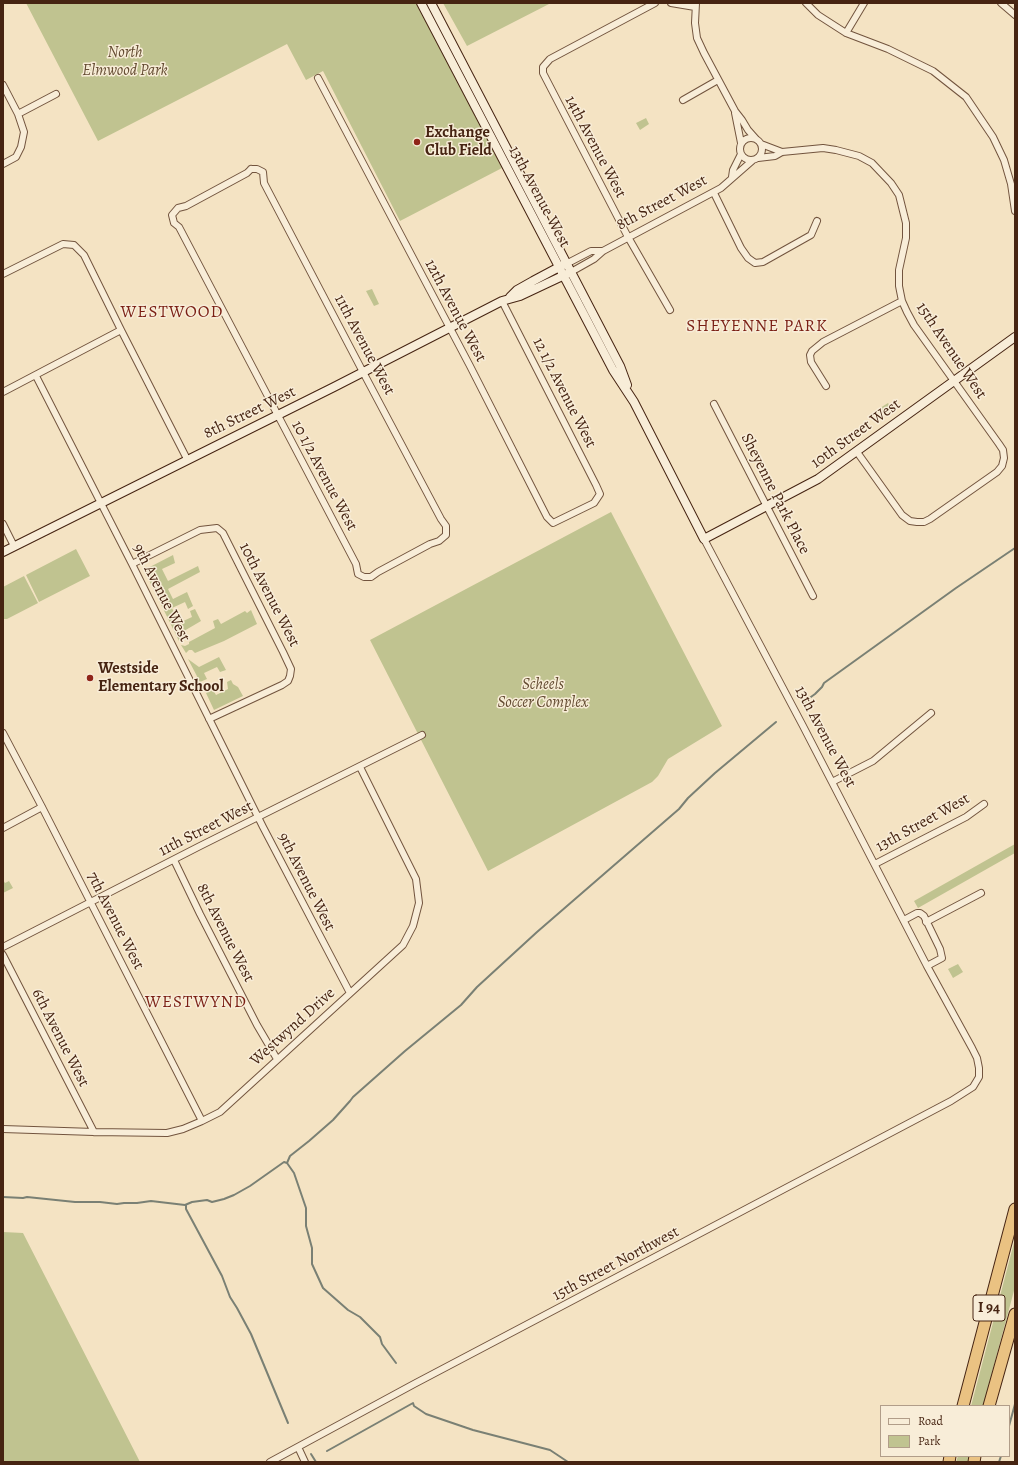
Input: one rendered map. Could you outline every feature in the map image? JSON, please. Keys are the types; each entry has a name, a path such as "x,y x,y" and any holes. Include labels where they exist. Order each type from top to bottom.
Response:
{"highway":[{"name":"I 94","path":"963,1405 1015,1209"},
{"name":"I 94","path":"989,1405 1015,1314"}],"street":[{"name":"13th Avenue West","path":"422,3 563,265"},
{"name":"13th Avenue West","path":"431,3 563,265 614,370 634,402 927,966 977,1058 979,1077 973,1087"},
{"name":"14th Avenue West","path":"655,3 550,59 543,67 543,73 628,237 670,310"},
{"path":"671,3 696,5 695,23 697,38 735,111 748,130 761,144 762,152 756,159 746,159 741,154 741,143 735,111"},
{"path":"806,3 818,15 846,33 888,49 933,71 966,97 993,137 1004,160 1011,184 1015,212"},
{"path":"846,33 864,3"},
{"path":"1001,3 1015,15"},
{"name":"12th Avenue West","path":"318,78 450,328 547,518 553,523 586,507"},
{"path":"683,100 718,80"},
{"path":"3,85 18,114 24,132 21,146 16,156 3,164"},
{"path":"18,114 56,94"},
{"path":"741,143 750,138 756,139"},
{"name":"15th Avenue West","path":"761,144 782,152"},
{"name":"15th Avenue West","path":"756,159 775,156 782,152 823,148 848,152 872,163 891,183 899,195 906,223 906,238 899,270 899,286 902,301 914,325 1003,450 1004,458 1002,466 997,472 930,519 924,522 917,522 910,521 902,515 856,452"},
{"name":"8th Street West","path":"732,177 733,170 741,154"},
{"name":"8th Street West","path":"3,552 506,300 520,296 594,260 603,251 721,188 744,167 756,159"},
{"name":"10 1/2 Avenue West","path":"257,169 252,169 248,173 186,206 178,208 172,215 174,223 179,227 356,564 358,574 364,577"},
{"name":"11th Avenue West","path":"257,169 262,172 264,183 446,526 446,535 439,541 430,544 371,577 364,577"},
{"path":"714,192 741,248 748,258 755,263 763,262 811,235 817,221"},
{"path":"3,274 63,244 74,245 84,255 187,459"},
{"name":"8th Street West","path":"506,300 517,290 563,265 591,251 603,251"},
{"name":"12 1/2 Avenue West","path":"506,300 600,494 594,503 586,507"},
{"path":"826,386 811,362 810,355 812,351 823,342 902,301"},
{"path":"3,392 121,330"},
{"name":"10th Street West","path":"704,539 813,482 1015,337"},
{"name":"9th Avenue West","path":"36,376 132,564 258,817 350,993"},
{"name":"Sheyenne Park Place","path":"714,404 814,596"},
{"path":"3,524 14,546"},
{"name":"10th Avenue West","path":"132,564 200,530 217,528 223,533 283,652 291,669 288,681 209,719"},
{"path":"832,782 873,761 931,713"},
{"name":"7th Avenue West","path":"3,733 202,1121"},
{"name":"11th Street West","path":"3,947 422,735"},
{"name":"Westwynd Drive","path":"3,1129 167,1133 183,1129 202,1121 220,1112 403,945 413,926 419,903 416,879 360,767"},
{"name":"13th Street West","path":"875,864 966,817 984,804"},
{"path":"3,828 42,807"},
{"name":"8th Avenue West","path":"174,860 257,1025 277,1059"},
{"path":"926,922 981,893"},
{"path":"904,920 916,913 920,913 924,916 942,955 942,958 927,966"},
{"name":"6th Avenue West","path":"3,956 94,1132"},
{"name":"15th Street Northwest","path":"270,1462 414,1384 951,1101 973,1087"},
{"path":"298,1447 305,1462"}],"green space":[{"name":"North Elmwood Park","path":"26,3 417,3 502,168 400,221 323,71 306,80 287,44 98,141"},
{"path":"443,3 551,3 467,46"},
{"path":"646,118 649,124 640,130 636,123"},
{"path":"372,289 379,304 374,306 366,291"},
{"path":"888,403 893,411 885,416 880,408"},
{"name":"Scheels Soccer Complex","path":"611,512 722,726 668,759 658,776 652,782 488,871 370,640"},
{"path":"76,549 90,576 39,602 26,575"},
{"path":"173,555 175,563 162,569 168,581 198,566 200,572 168,589 173,599 187,592 193,606 188,609 185,602 172,608 179,623 192,617 190,611 195,609 201,621 184,631 185,635 179,641 144,570"},
{"path":"24,576 38,603 7,619 3,619 3,587"},
{"path":"251,610 257,624 224,641 195,653 192,650 189,650 186,653 181,645 185,646 189,644 189,642 215,628 213,621 218,619 221,624 245,611 247,613"},
{"path":"219,657 226,670 220,672 217,667 204,673 207,679 200,682 188,659 199,667"},
{"path":"231,680 233,684 238,687 243,696 214,710 206,693 212,688 216,695 228,689 227,682"},
{"path":"1015,844 1015,853 918,908 914,901"},
{"path":"3,880 5,883 9,881 13,888 3,893"},
{"path":"958,964 963,972 953,978 948,969"},
{"path":"3,1232 23,1233 140,1462 3,1462"},
{"path":"1015,1239 1015,1287 983,1405 971,1405"},
{"path":"958,1457 970,1457 968,1462 956,1462"}],"waterway":[{"path":"804,702 815,694 824,683 956,588 1015,548"},
{"path":"3,1197 27,1197 75,1202 117,1204 151,1201 185,1205 192,1202 207,1200 212,1202 224,1199 250,1186 284,1162 287,1163 290,1156 333,1120 353,1097 405,1051 461,1005 477,987 537,932 679,809 688,798 715,773 776,722"},
{"path":"287,1163 294,1173 306,1208 306,1226 312,1248 312,1264 323,1288 348,1310 360,1317 380,1337 382,1344 396,1363"},
{"path":"186,1205 186,1209 222,1276 230,1297 251,1334 288,1423"},
{"path":"327,1451 413,1403 414,1406 426,1414 473,1430 550,1450 568,1462"},
{"path":"1010,1422 1015,1404"},
{"path":"311,1454 316,1462"},
{"path":"999,1462 1001,1457"}],"place":[{"name":"Exchange Club Field","path":"417,142"},
{"name":"Westside Elementary School","path":"90,678"}],"district":[{"name":"WESTWOOD","path":"172,313"},
{"name":"SHEYENNE PARK","path":"757,327"},
{"name":"WESTWYND","path":"196,1003"}]}
